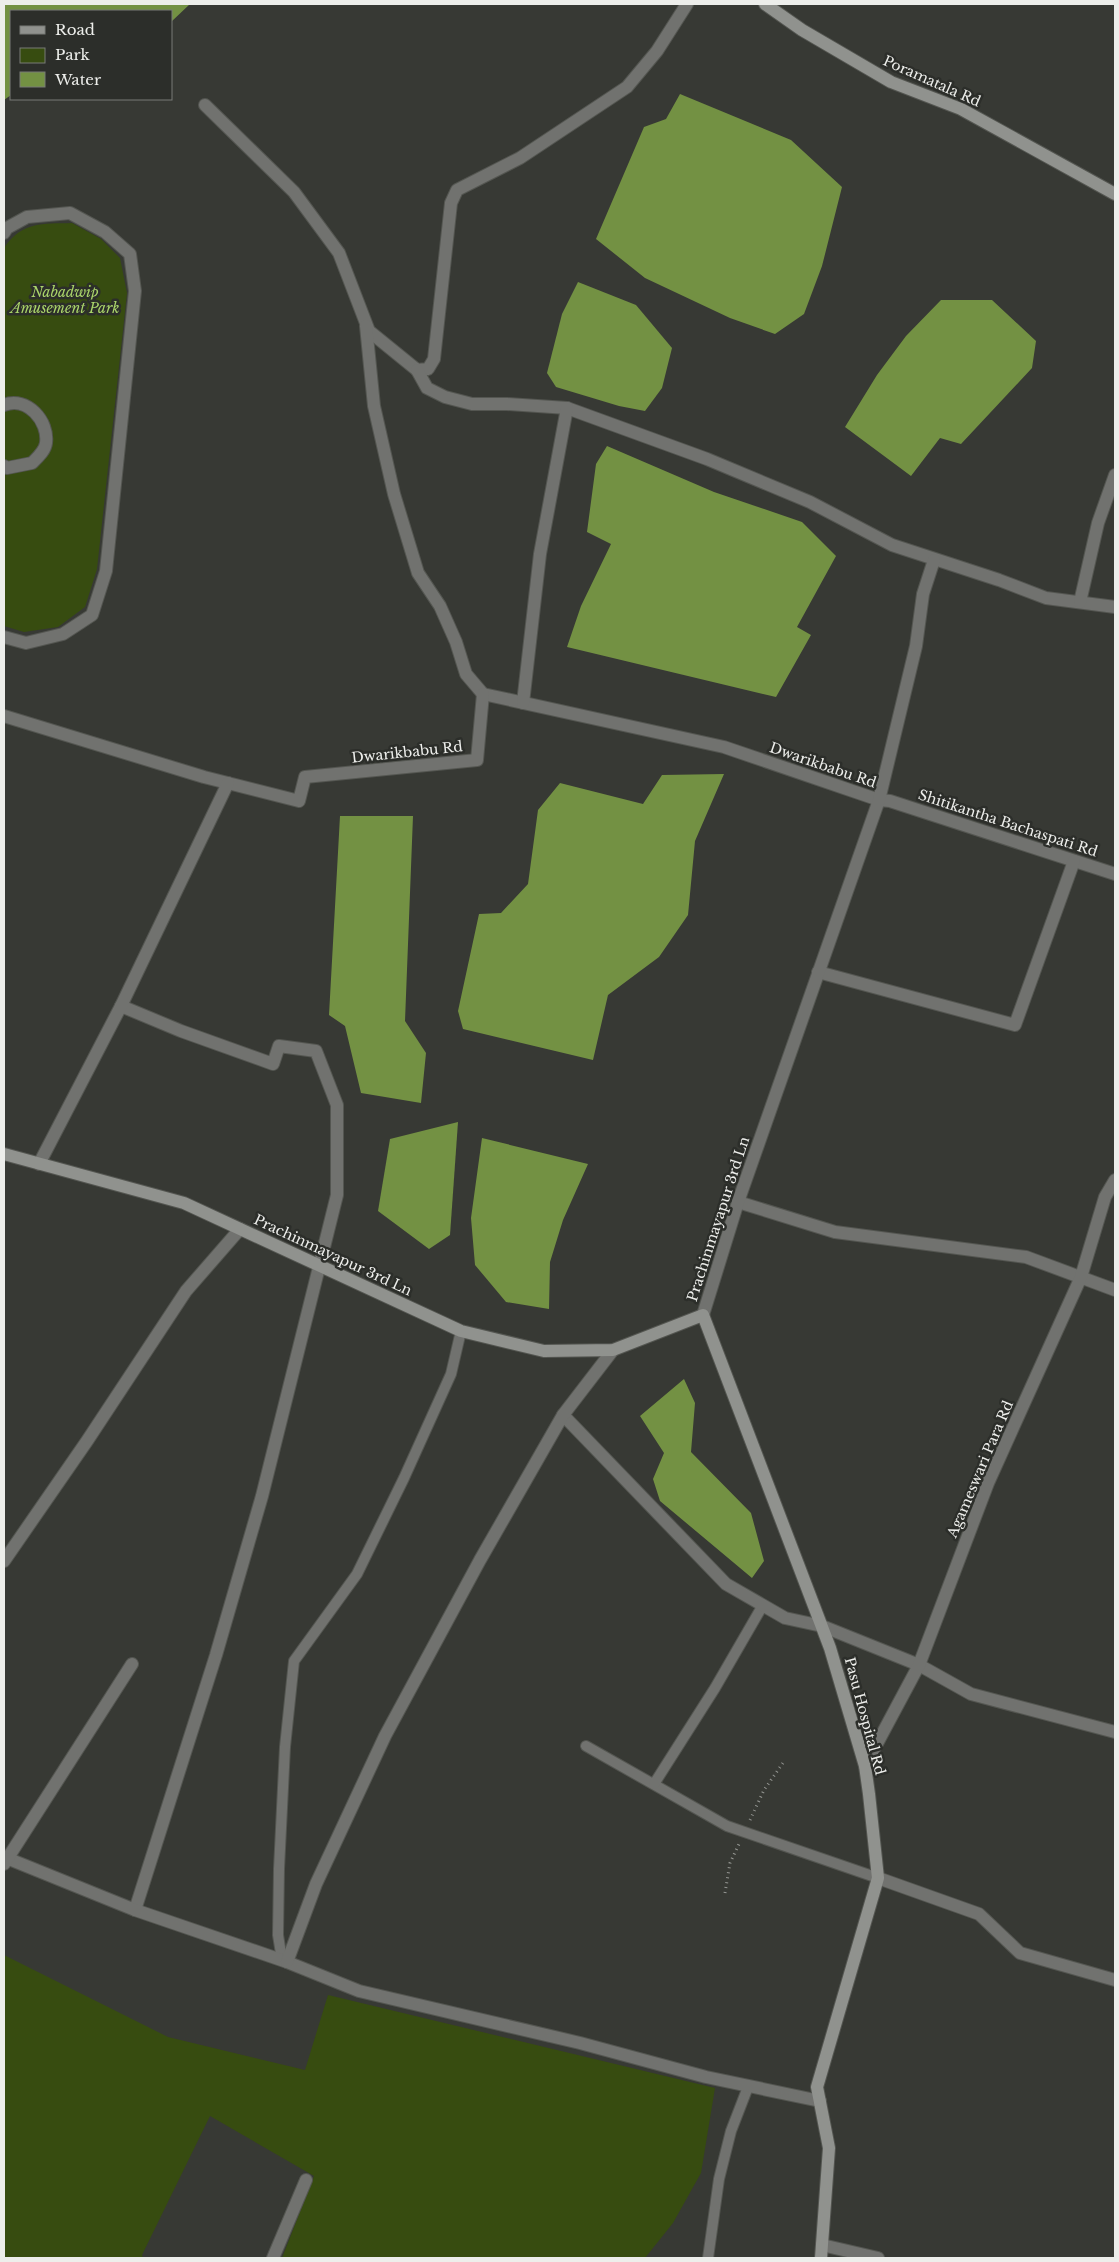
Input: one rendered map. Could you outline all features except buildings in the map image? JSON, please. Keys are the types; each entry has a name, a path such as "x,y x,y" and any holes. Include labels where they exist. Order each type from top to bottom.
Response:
{"main road":[{"name":"Poramatala Rd","path":"766,4 802,30 891,82 961,109 1115,194"},
{"name":"Prachinmayapur 3rd Ln","path":"4,1154 184,1203 461,1331 544,1352 613,1350 703,1315"},
{"name":"Pasu Hospital Rd","path":"703,1315 830,1648 865,1766 878,1878 817,2087 829,2148 821,2252"}],"street":[{"path":"417,370 428,369 434,359 451,203 457,190 520,158 627,87 657,51 687,4"},
{"path":"205,106 294,192 339,253 369,331 417,370 427,388 445,397 472,404 567,408 707,459 802,498 892,545 999,580 1046,598 1115,607"},
{"path":"4,233 7,228 27,217 70,213 105,232 130,254 136,291 106,571 92,615 63,634 26,643 4,637"},
{"path":"366,324 374,406 394,494 418,573 440,606 456,642 466,674 483,694"},
{"path":"4,405 10,403 22,404 33,411 44,424 46,433 46,445 32,463 5,471"},
{"path":"523,703 540,554 567,408"},
{"path":"1080,602 1098,523 1115,474"},
{"name":"Prachinmayapur 3rd Ln","path":"703,1315 738,1202 818,972 885,800 916,646 923,594 934,560"},
{"name":"Dwarikbabu Rd","path":"4,716 228,783 299,801 305,777 477,760 483,694 724,747 885,800"},
{"path":"39,1164 121,1006 228,783"},
{"name":"Shitikantha Bachaspati Rd","path":"885,800 1115,874"},
{"path":"818,972 1015,1025 1074,861"},
{"path":"121,1006 181,1031 273,1064 279,1046 316,1052 337,1105 337,1195 321,1266 262,1496 214,1664 135,1910"},
{"name":"Agameswari Para Rd","path":"865,1766 919,1665 988,1483 1082,1278 1104,1197 1115,1180"},
{"path":"738,1202 836,1232 1026,1257 1115,1290"},
{"path":"4,1561 87,1442 186,1291 240,1229"},
{"path":"285,1961 316,1884 386,1736 480,1560 563,1415 613,1350"},
{"path":"563,1415 726,1584 785,1618 822,1626 919,1665 971,1694 1115,1732"},
{"path":"132,1664 5,1860 135,1910 285,1961 359,1991 580,2043 748,2087 820,2101"},
{"path":"878,1878 979,1914 1020,1953 1115,1980"},
{"path":"273,2258 306,2180"},
{"path":"821,2252 878,2258"}],"lane":[{"path":"285,1961 278,1935 279,1870 285,1747 294,1661 357,1574 404,1478 451,1374 461,1331"},
{"path":"654,1784 715,1688 763,1605"},
{"path":"586,1746 727,1826 878,1878"},
{"path":"708,2258 719,2179 731,2131 748,2087"}],"path":[{"path":"725,1893 730,1864 744,1832 764,1790 785,1760"}],"green space":[{"name":"Nabadwip Amusement Park","path":"72,223 101,239 120,258 127,293 97,569 85,607 58,627 24,632 4,626 4,248 11,239 26,228 42,224"},
{"path":"4,1955 168,2037 305,2070 328,1995 715,2088 701,2173 673,2223 645,2258 282,2258 314,2176 210,2116 142,2255 143,2258 4,2258"}],"water":[{"path":"4,4 190,4 172,21 172,10 10,10 10,96 4,100"},
{"path":"680,94 791,140 842,187 822,266 804,314 775,334 730,318 645,278 596,239 644,127 666,119"},
{"path":"578,282 636,305 672,348 662,388 645,411 619,406 556,387 547,373 562,314"},
{"path":"941,300 992,300 1036,341 1032,368 961,444 940,438 911,476 845,427 877,375 906,336"},
{"path":"607,446 714,492 802,522 836,556 797,627 811,635 776,697 567,647 581,606 611,544 587,532 596,464"},
{"path":"724,774 695,841 688,915 659,957 608,995 593,1060 463,1029 458,1011 479,914 501,913 528,884 538,810 560,783 643,804 662,775"},
{"path":"340,816 413,816 405,1021 426,1053 421,1103 361,1093 345,1026 329,1015"},
{"path":"458,1122 450,1235 429,1249 378,1211 390,1139"},
{"path":"482,1138 588,1164 563,1220 550,1262 549,1309 506,1302 475,1265 471,1218"},
{"path":"684,1379 695,1403 691,1452 751,1513 764,1561 752,1578 660,1501 653,1479 664,1453 640,1416"}]}
